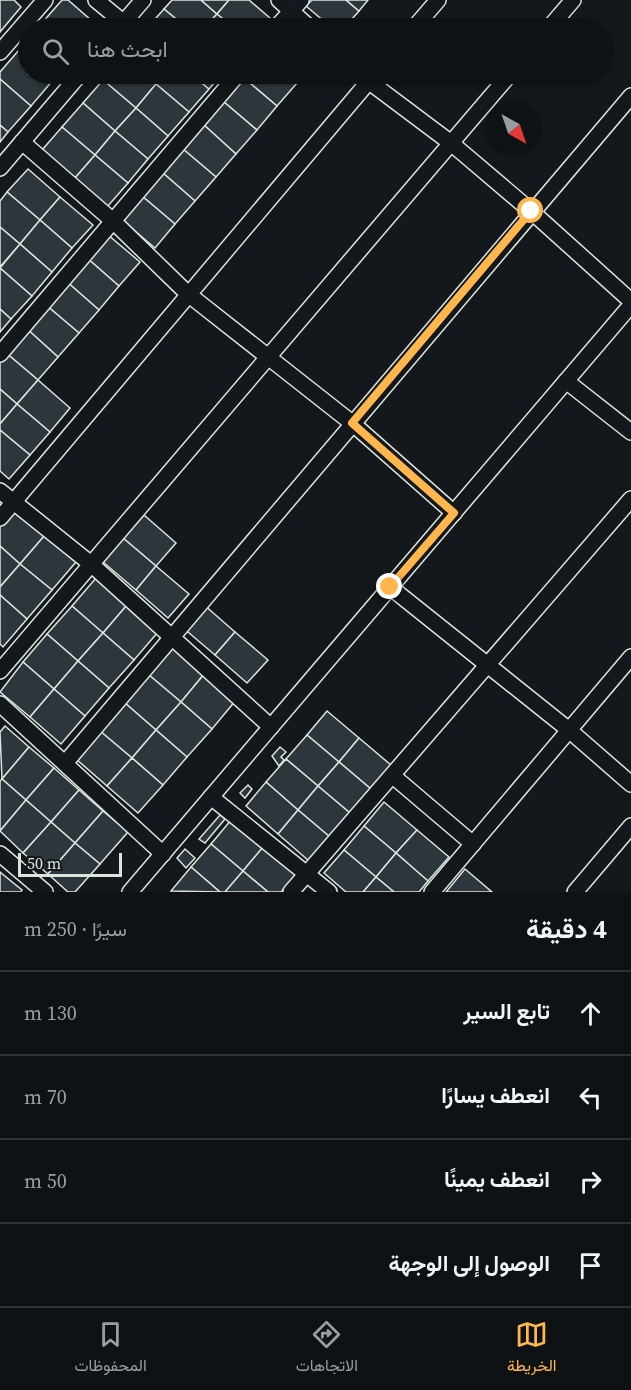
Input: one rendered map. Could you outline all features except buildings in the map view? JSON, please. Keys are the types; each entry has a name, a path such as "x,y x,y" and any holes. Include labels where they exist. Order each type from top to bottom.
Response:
{"street":[{"path":"29,18 45,0"},
{"path":"96,0 113,18"},
{"path":"128,18 143,0"},
{"path":"279,0 296,5 304,18"},
{"path":"423,18 438,0"},
{"path":"558,18 573,0"},
{"path":"285,18 296,5"},
{"path":"0,52 18,31"},
{"path":"0,168 71,84"},
{"path":"0,354 229,84"},
{"path":"0,518 361,84"},
{"path":"130,892 631,303 531,211 378,84"},
{"path":"0,671 501,84"},
{"path":"66,762 531,211 631,96"},
{"path":"22,142 113,221 188,294 352,423 454,513"},
{"path":"566,381 631,432"},
{"path":"0,491 12,503 91,564 173,635 271,727"},
{"path":"291,892 631,499"},
{"path":"390,587 569,730 631,784"},
{"path":"432,892 631,657"},
{"path":"0,704 66,762 163,854"},
{"path":"393,776 473,844"},
{"path":"211,797 329,892"},
{"path":"575,892 631,826"},
{"path":"0,854 45,892"}],"route":[{"path":"390,587 454,513 352,423 531,211"}]}
